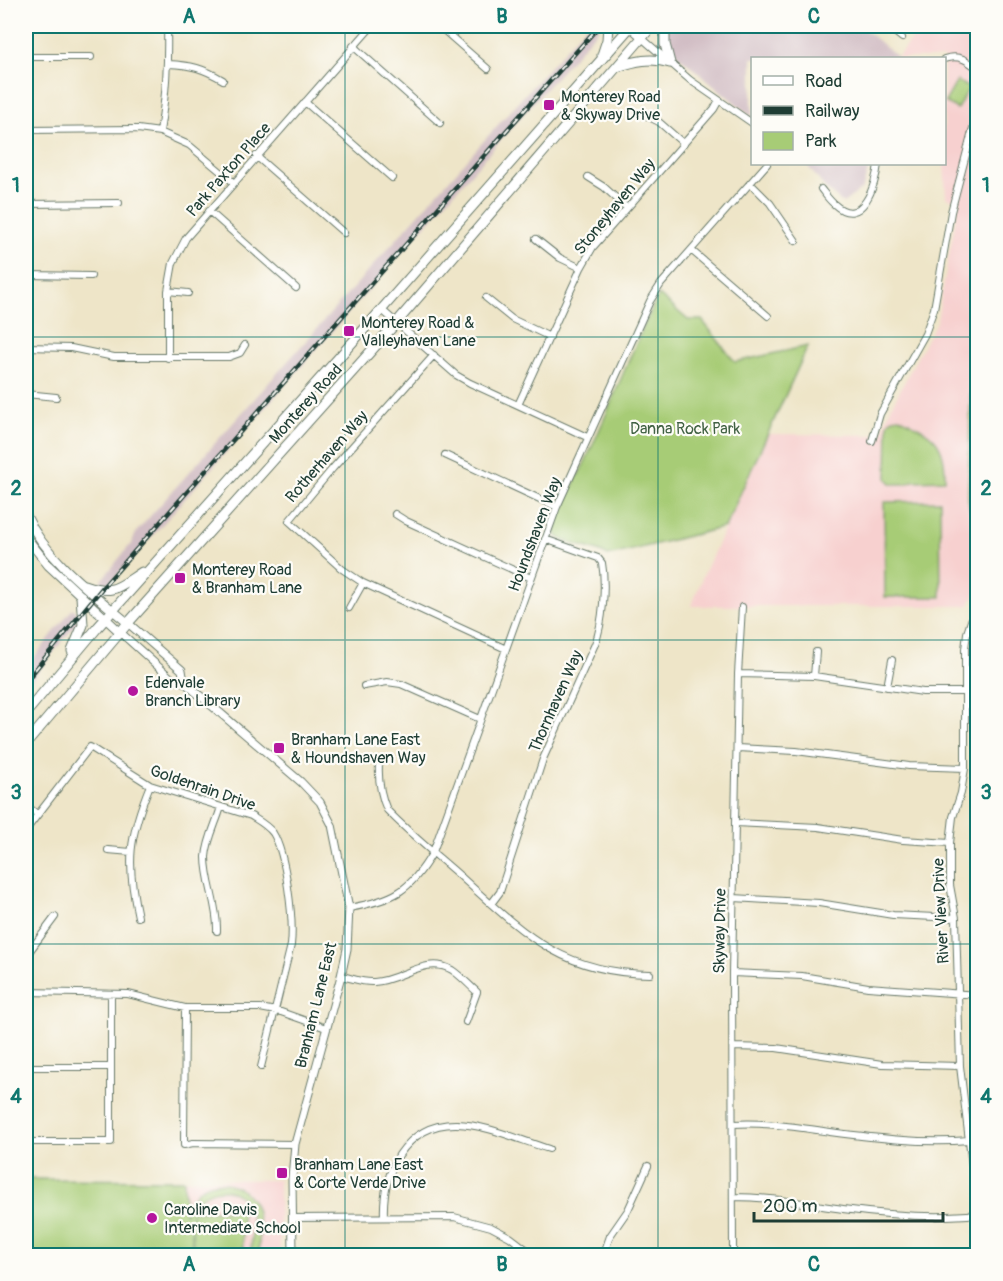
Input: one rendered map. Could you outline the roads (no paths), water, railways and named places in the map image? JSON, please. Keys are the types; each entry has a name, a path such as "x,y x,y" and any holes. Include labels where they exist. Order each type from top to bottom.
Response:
{"main road":[{"path":"601,58 607,40 608,26"},
{"name":"Monterey Road","path":"26,713 105,618 382,309 629,26"},
{"name":"Monterey Road","path":"26,744 128,622 397,322 652,26"},
{"path":"664,26 665,44 670,63"},
{"path":"616,67 641,60 660,60 670,63"},
{"name":"Branham Lane East","path":"26,514 45,546 67,570 128,622"},
{"name":"Branham Lane East","path":"26,537 48,565 120,632"},
{"path":"84,585 101,591 110,590 152,566"},
{"path":"67,662 83,625 81,596"}],"street":[{"path":"160,132 166,99 167,26"},
{"name":"Park Paxton Place","path":"168,358 168,291 173,263 186,238 372,26"},
{"path":"439,26 488,69"},
{"path":"629,26 670,63 718,100 751,122"},
{"path":"886,26 902,38"},
{"path":"353,46 440,123"},
{"path":"946,59 953,56 967,59 978,69"},
{"path":"26,57 91,57"},
{"path":"168,64 189,65 205,70 223,80"},
{"name":"Stoneyhaven Way","path":"518,405 581,268 593,248 684,144 718,100"},
{"path":"305,102 392,178"},
{"path":"872,441 880,414 925,334 934,309 951,212 978,109"},
{"path":"647,116 659,122 684,144"},
{"path":"26,130 138,129 160,132 189,146 233,182"},
{"path":"256,156 344,233"},
{"name":"Houndshaven Way","path":"349,909 384,901 396,895 409,885 423,869 432,852 557,507 655,291 766,165"},
{"path":"821,189 839,208 848,211 862,207 870,191 878,165"},
{"path":"588,177 627,208"},
{"path":"750,183 770,203 796,241"},
{"path":"26,204 119,203"},
{"path":"209,211 296,288"},
{"path":"536,239 560,258 581,268"},
{"path":"691,249 768,316"},
{"path":"26,275 91,276"},
{"path":"168,291 188,293"},
{"path":"486,298 512,319 550,337"},
{"path":"382,309 456,375 587,437"},
{"path":"26,347 71,348 114,357 168,358 229,357 240,352 245,345"},
{"name":"Rotherhaven Way","path":"434,355 289,520 342,569 363,583 506,649"},
{"path":"26,394 56,397"},
{"path":"445,455 557,507"},
{"path":"395,514 531,578"},
{"name":"Thornhaven Way","path":"491,904 500,892 543,759 595,644 599,628 602,603 602,563 598,558 545,539"},
{"path":"349,609 363,583"},
{"name":"River View Drive","path":"976,606 964,649 965,768 961,793 953,817 950,843 950,885 956,918 960,1066 977,1215"},
{"name":"Skyway Drive","path":"733,1256 732,973 738,674 742,607"},
{"name":"Branham Lane East","path":"128,622 182,670 184,682"},
{"name":"Branham Lane East","path":"120,632 172,679 184,682 294,776 320,802 332,825 349,909 347,949 295,1144 293,1256"},
{"path":"814,676 816,652"},
{"path":"887,687 891,660"},
{"path":"738,674 814,676 923,692 964,692"},
{"path":"364,686 387,682 401,684 480,719"},
{"name":"Goldenrain Drive","path":"37,814 90,747 150,785 250,816 263,823 273,833 292,910 292,929 291,945 261,1066"},
{"path":"737,748 796,751 909,766 965,768"},
{"path":"379,764 380,795 387,810 526,934 555,953 581,964 608,970 650,974"},
{"path":"138,917 131,886 131,852 137,818 150,785"},
{"path":"26,805 37,814 26,830"},
{"path":"217,931 218,917 206,857 220,807"},
{"path":"735,823 818,827 903,840 950,843"},
{"path":"108,850 131,852"},
{"path":"734,898 819,903 893,915 956,918"},
{"path":"26,956 55,917"},
{"path":"341,976 375,982 429,966 453,971 477,992 466,1022"},
{"path":"732,973 802,976 876,988 978,995"},
{"path":"26,992 128,994 185,1008 260,1008 326,1028"},
{"path":"26,1142 111,1142 111,994"},
{"path":"185,1008 183,1145 193,1143 295,1144"},
{"path":"732,1047 776,1048 882,1064 960,1066"},
{"path":"26,1067 111,1067"},
{"path":"384,1217 384,1196 389,1176 397,1160 406,1146 420,1133 431,1127 456,1124 474,1126 518,1137 549,1149"},
{"path":"733,1124 772,1124 876,1138 969,1140"},
{"path":"603,1256 610,1236 632,1203 648,1166"},
{"path":"733,1197 783,1199 879,1213 977,1215"},
{"path":"292,1218 436,1216 469,1220 491,1227 510,1237 535,1256"}],"railway":[{"path":"26,681 103,587 599,26"}],"place":[{"name":"Monterey Road & Skyway Drive","path":"549,105"},
{"name":"Monterey Road & Valleyhaven Lane","path":"349,331"},
{"name":"Monterey Road & Branham Lane","path":"180,578"},
{"name":"Edenvale Branch Library","path":"133,691"},
{"name":"Branham Lane East & Houndshaven Way","path":"279,748"},
{"name":"Branham Lane East & Corte Verde Drive","path":"282,1173"},
{"name":"Caroline Davis Intermediate School","path":"152,1218"}],"park label":[{"name":"Danna Rock Park","path":"685,428"}]}
